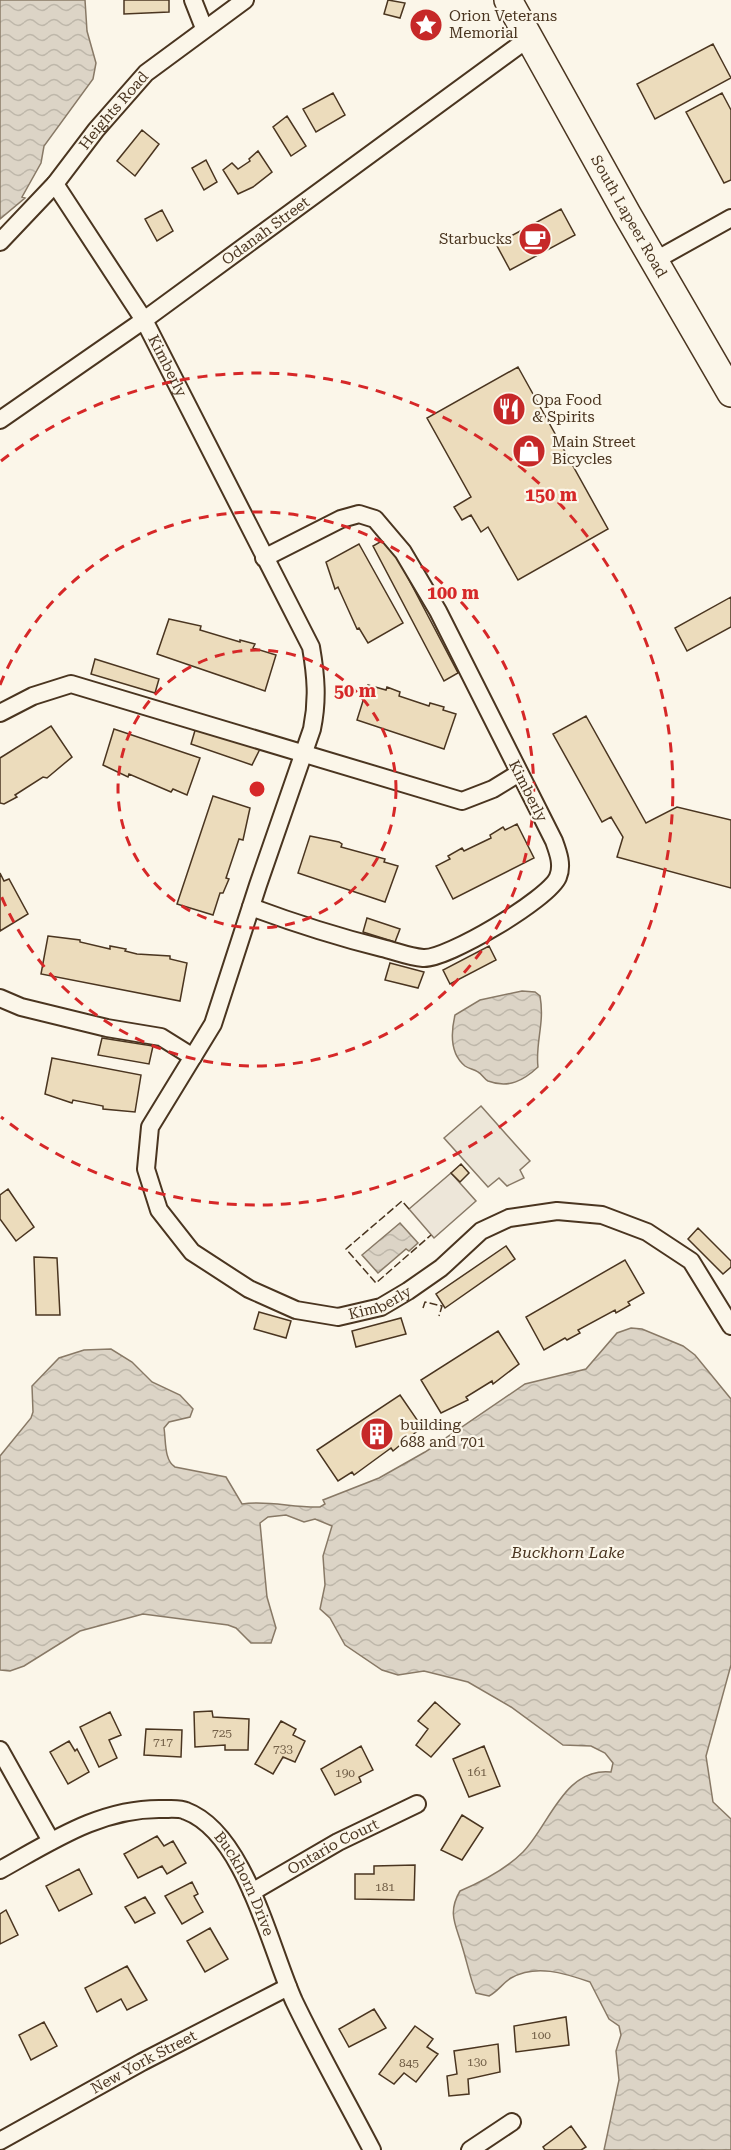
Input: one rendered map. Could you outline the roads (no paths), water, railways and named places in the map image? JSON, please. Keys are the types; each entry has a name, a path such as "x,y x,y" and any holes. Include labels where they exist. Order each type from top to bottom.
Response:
{"main road":[{"name":"South Lapeer Road","path":"508,0 654,261 731,393"}],"street":[{"path":"194,0 204,28"},
{"name":"Heights Road","path":"0,242 55,184 96,130 146,73 245,0"},
{"name":"Odanah Street","path":"0,420 144,320 529,38"},
{"name":"Kimberly","path":"55,184 144,320 311,647 317,680 316,706 303,754 217,1015 194,1057 150,1127 146,1169 159,1210 192,1252 249,1289 297,1310 338,1317 381,1307 441,1268 481,1232 509,1218 557,1210 602,1215 647,1233 691,1262 731,1326"},
{"path":"654,261 731,218"},
{"name":"Kimberly","path":"251,907 303,926 425,959 465,943 547,892 559,876 560,861 554,841 438,611 403,552 375,519 359,514 341,519 264,558"},
{"path":"0,713 33,696 71,684 462,801 494,789 519,773"},
{"path":"0,998 21,1007 107,1028 161,1037 194,1057"},
{"path":"0,1750 51,1841"},
{"name":"Ontario Court","path":"252,1892 338,1842 417,1804"},
{"name":"Buckhorn Drive","path":"0,1870 79,1826 112,1814 149,1808 185,1810 205,1821 232,1852 252,1892 288,1987 372,2150"},
{"name":"New York Street","path":"0,2141 142,2062 288,1987"},
{"path":"470,2150 512,2122"}],"water":[{"path":"0,0 85,0 87,31 96,63 93,79 44,146 41,163 22,197 25,198 0,219"},
{"path":"522,991 535,992 540,996 538,1067 527,1076 509,1084 488,1081 465,1066 456,1055 452,1042 455,1015 480,1000"},
{"path":"400,1223 418,1243 409,1251 406,1249 378,1273 362,1255"},
{"name":"Buckhorn Lake","path":"631,1328 642,1329 683,1346 695,1355 731,1399 731,1665 706,1756 713,1802 731,1819 731,2150 604,2150 619,2080 616,2051 621,2035 619,2026 609,2019 590,1982 550,1971 530,1971 511,1978 489,1996 476,1993 453,1913 460,1891 509,1864 532,1841 569,1788 595,1773 611,1772 613,1763 605,1753 591,1746 563,1745 511,1707 468,1682 424,1671 398,1675 382,1670 345,1645 330,1618 320,1609 325,1585 323,1556 332,1526 315,1519 304,1522 286,1515 268,1517 260,1523 267,1597 276,1628 271,1643 251,1643 236,1628 228,1625 143,1614 80,1631 24,1666 10,1671 0,1670 0,1456 31,1418 33,1412 32,1386 59,1358 84,1350 111,1349 132,1362 152,1382 180,1395 193,1409 190,1417 169,1422 164,1428 167,1455 175,1467 226,1477 242,1504 320,1507 325,1504 323,1500 379,1478 425,1452 525,1384 586,1369 617,1333"}],"place":[{"name":"Orion Veterans Memorial","path":"426,25"},
{"name":"Starbucks","path":"535,239"},
{"name":"Opa Food & Spirits","path":"509,409"},
{"name":"Main Street Bicycles","path":"529,451"},
{"name":"building 688 and 701","path":"377,1434"}]}
